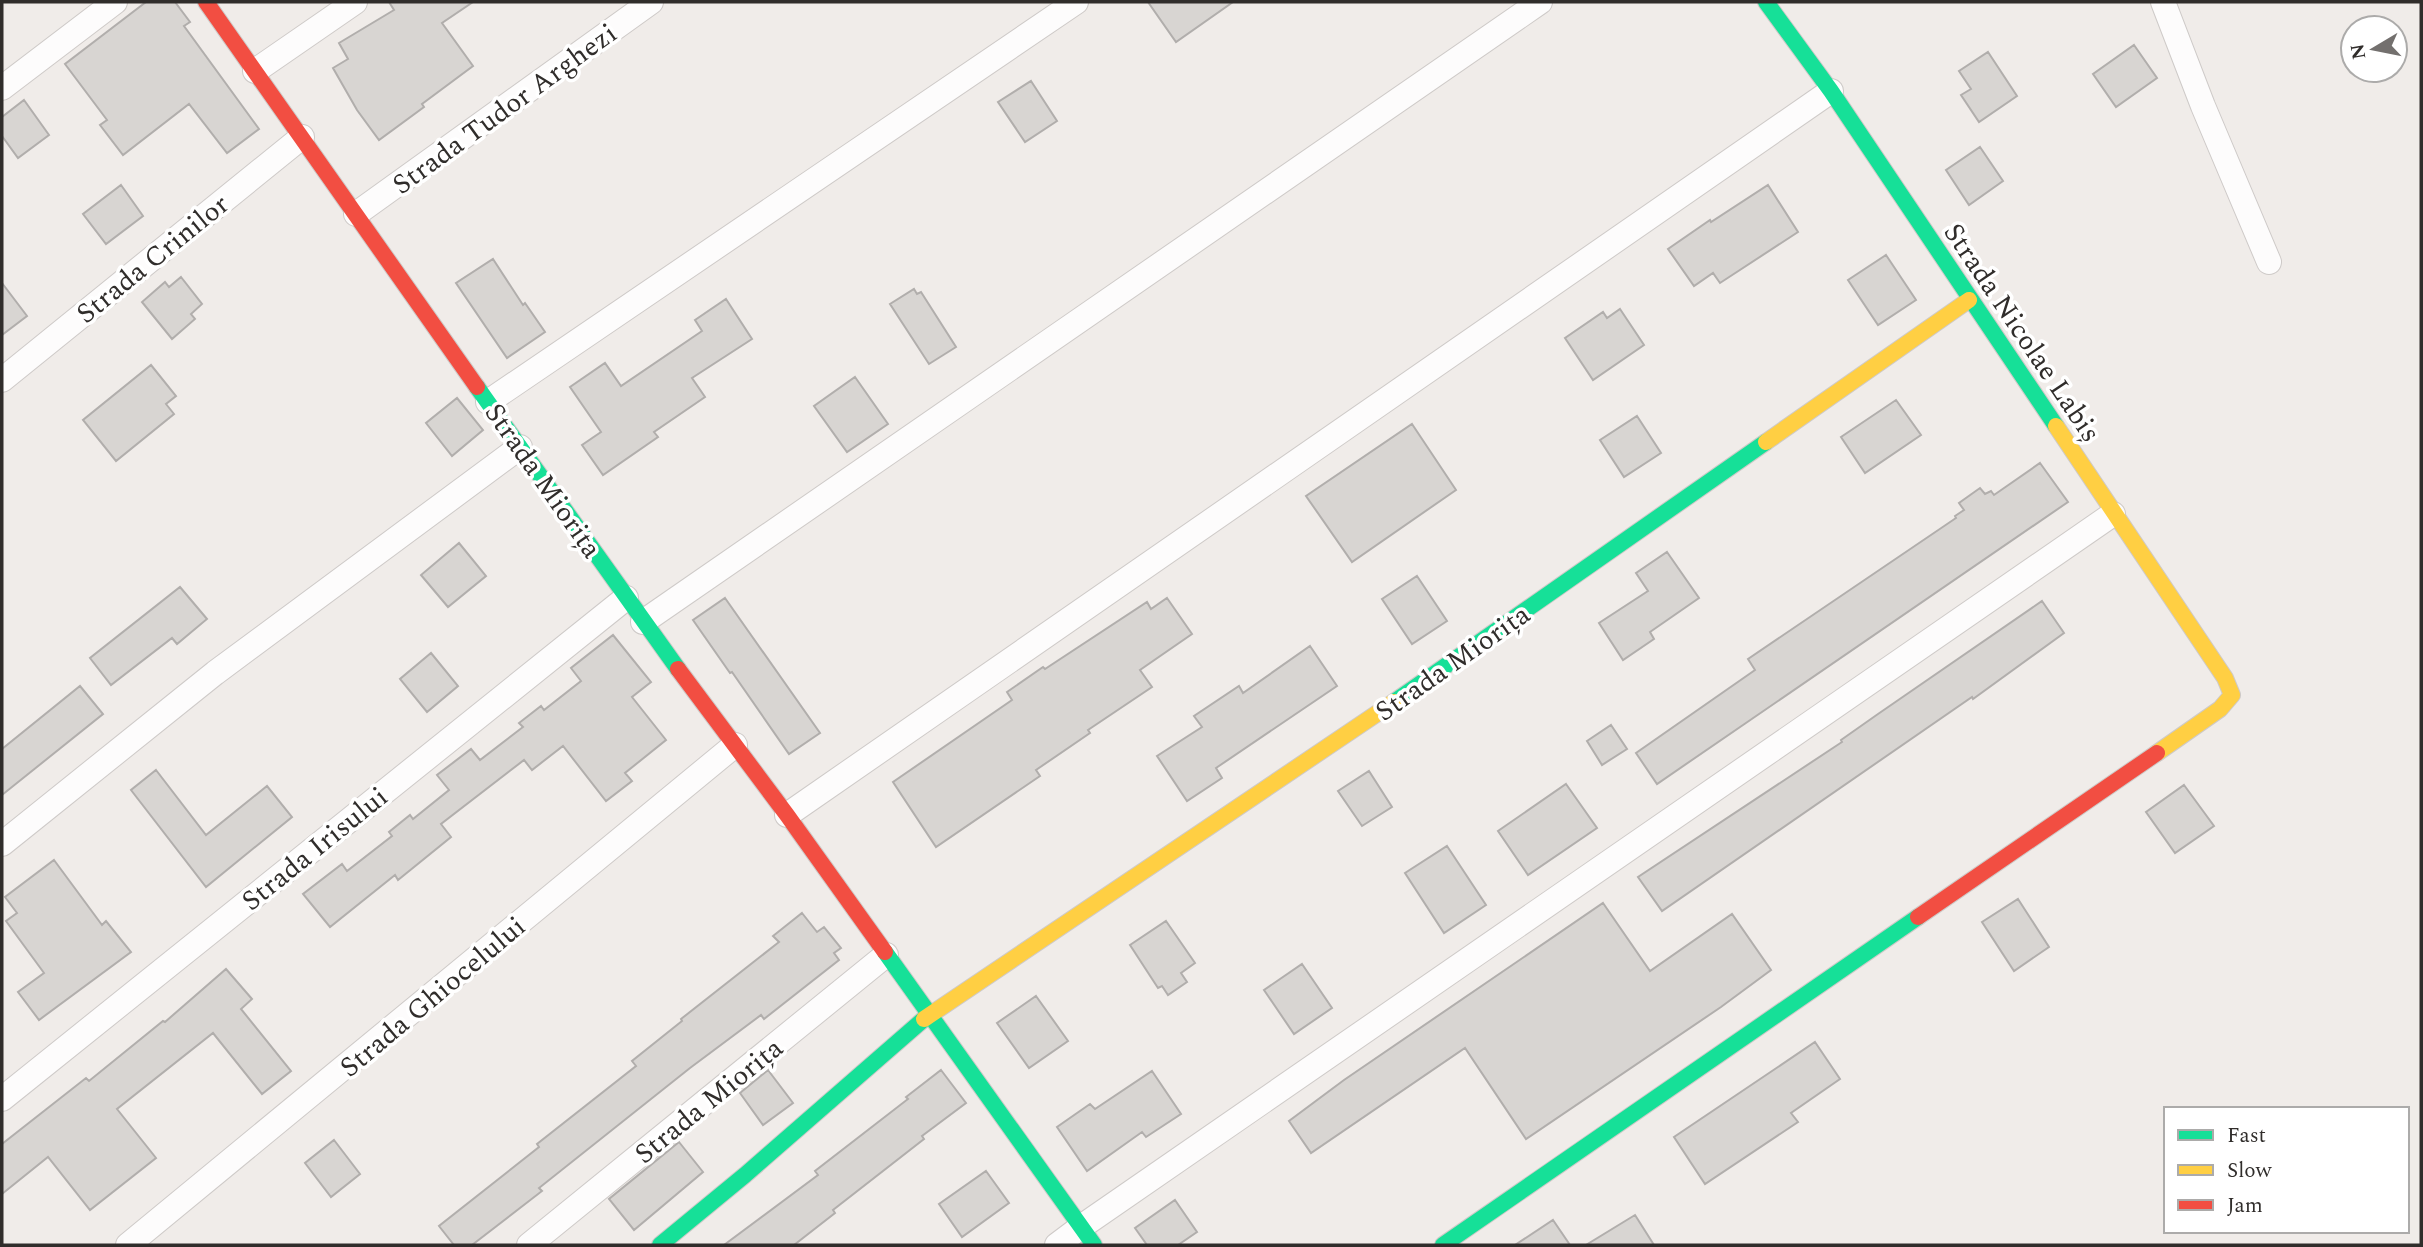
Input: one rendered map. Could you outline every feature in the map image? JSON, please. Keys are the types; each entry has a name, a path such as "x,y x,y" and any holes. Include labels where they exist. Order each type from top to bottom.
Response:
{"street":[{"path":"2,88 116,2"},
{"name":"Strada Miorița","path":"206,2 643,622 787,815 1087,1236"},
{"path":"256,71 355,2"},
{"name":"Strada Tudor Arghezi","path":"356,214 652,2"},
{"path":"488,402 1076,2"},
{"path":"643,622 1540,2"},
{"name":"Strada Nicolae Labiș","path":"1443,1245 2220,709 2232,695 2225,678 1831,91 1766,2"},
{"path":"2163,2 2203,106 2269,262"},
{"path":"787,815 1831,91"},
{"name":"Strada Crinilor","path":"2,380 302,137"},
{"name":"Strada Miorița","path":"660,1245 928,1016 1437,673 1969,300"},
{"path":"2,844 215,673 520,447"},
{"path":"1057,1245 1087,1236 2113,514"},
{"name":"Strada Irisului","path":"2,1099 626,598"},
{"name":"Strada Ghiocelului","path":"128,1245 735,745"},
{"name":"Strada Miorița","path":"529,1245 886,955"}],"building":[{"path":"146,2 175,2 190,22 184,26 259,129 227,153 189,104 123,155 100,125 107,120 65,64"},
{"path":"389,2 473,2 442,23 473,66 379,140 357,110 333,68 348,59 339,43 394,10"},
{"path":"1148,2 1233,2 1176,42"},
{"path":"2134,45 2157,78 2116,107 2093,74"},
{"path":"1988,52 2017,96 1979,122 1961,95 1971,89 1959,71"},
{"path":"1031,81 1057,121 1025,142 998,102"},
{"path":"24,100 49,135 18,158 2,136 2,117"},
{"path":"1980,147 2003,181 1969,205 1946,170"},
{"path":"121,185 143,216 106,244 83,214"},
{"path":"1768,185 1798,232 1720,283 1713,273 1694,286 1668,249"},
{"path":"1886,255 1916,300 1878,325 1848,280"},
{"path":"493,259 523,305 525,303 545,332 507,358 456,283"},
{"path":"181,277 202,304 191,314 195,319 172,339 142,302 165,282 169,287"},
{"path":"2,283 27,316 2,335"},
{"path":"914,289 917,294 921,292 956,347 929,364 890,304"},
{"path":"726,299 752,339 692,378 705,397 654,432 658,437 603,475 582,445 601,432 570,387 605,363 621,386 702,331 695,320"},
{"path":"1620,309 1644,345 1593,380 1565,338 1603,312 1607,318"},
{"path":"151,365 176,396 166,404 174,414 116,461 83,420"},
{"path":"855,377 888,424 847,452 814,406"},
{"path":"457,398 483,430 452,456 426,423"},
{"path":"1896,400 1921,435 1865,473 1841,437"},
{"path":"1637,416 1661,453 1624,477 1600,440"},
{"path":"1412,424 1456,490 1352,562 1306,496"},
{"path":"2040,463 2068,502 1657,784 1636,753 1755,670 1748,659 1956,518 1955,516 1964,510 1959,503 1980,488 1985,494 1991,491 1994,495"},
{"path":"459,543 486,576 448,607 421,575"},
{"path":"1667,552 1699,598 1650,632 1654,639 1623,660 1599,623 1648,591 1636,573"},
{"path":"1417,576 1447,621 1412,644 1382,599"},
{"path":"180,587 207,619 177,644 172,638 111,685 90,658"},
{"path":"725,598 820,733 789,754 693,620"},
{"path":"1167,598 1192,634 1140,670 1152,687 1088,730 1090,733 1036,770 1040,776 936,847 893,782 1012,700 1007,692 1043,667 1045,669 1147,602 1151,609"},
{"path":"2042,601 2064,633 1973,699 1972,697 1662,911 1638,877 1842,742 1841,740"},
{"path":"613,635 651,682 632,697 666,740 625,773 632,781 606,801 563,746 532,770 524,760 441,824 451,837 398,880 395,875 330,927 303,894 342,864 347,871 392,836 389,832 410,815 413,819 449,790 437,775 471,749 480,760 523,727 519,723 541,706 544,710 581,681 571,668"},
{"path":"1310,646 1337,686 1216,768 1222,778 1187,801 1157,756 1202,727 1194,716 1239,686 1243,693"},
{"path":"431,653 458,686 427,712 400,679"},
{"path":"80,686 103,714 2,795 2,749"},
{"path":"1611,725 1627,749 1602,765 1587,741"},
{"path":"156,770 206,835 267,786 292,817 206,887 131,790"},
{"path":"1369,771 1392,807 1362,826 1338,791"},
{"path":"1566,784 1597,828 1528,875 1498,831"},
{"path":"2184,785 2214,826 2175,853 2146,812"},
{"path":"1447,846 1486,905 1444,933 1405,873"},
{"path":"54,860 102,925 106,921 131,952 39,1020 18,992 44,973 6,921 17,913 5,897"},
{"path":"2018,899 2049,947 2014,971 1982,922"},
{"path":"1603,903 1650,971 1732,914 1771,970 1526,1139 1465,1048 1311,1153 1289,1121 1344,1080"},
{"path":"802,913 817,932 824,927 841,948 834,953 839,960 764,1019 761,1015 690,1068 539,1188 542,1191 472,1245 454,1245 439,1226 636,1066 632,1061 779,942 773,936"},
{"path":"1166,921 1195,963 1181,973 1187,982 1168,995 1162,986 1158,988 1130,945"},
{"path":"1302,964 1332,1008 1294,1034 1264,990"},
{"path":"226,969 252,999 241,1009 291,1071 262,1094 213,1033 117,1109 156,1158 90,1210 48,1157 2,1194 2,1144 86,1078 89,1081 165,1022"},
{"path":"1036,996 1068,1041 1029,1068 997,1023"},
{"path":"1815,1042 1840,1079 1791,1113 1798,1122 1705,1184 1674,1137"},
{"path":"768,1070 793,1103 763,1125 740,1093"},
{"path":"941,1070 966,1103 833,1210 835,1213 794,1245 724,1245 818,1175 815,1171"},
{"path":"1152,1071 1181,1114 1146,1137 1142,1132 1087,1171 1057,1127 1090,1104 1095,1109"},
{"path":"334,1140 360,1174 331,1197 305,1163"},
{"path":"679,1142 703,1172 634,1230 609,1199"},
{"path":"986,1171 1009,1203 962,1237 939,1204"},
{"path":"1175,1200 1197,1232 1178,1245 1147,1245 1135,1228"},
{"path":"1635,1215 1654,1245 1586,1245"},
{"path":"1553,1220 1570,1245 1515,1245"}],"traffic: fast":[{"path":"1766,2 1831,91 2056,426"},
{"path":"477,387 678,669"},
{"path":"1394,702 1766,442"},
{"path":"1443,1245 1918,917"},
{"path":"885,952 1094,1245"},
{"path":"660,1245 745,1175 924,1019"}],"traffic: slow":[{"path":"1766,442 1969,300"},
{"path":"2056,426 2225,678 2232,695 2220,709 2157,753"},
{"path":"924,1019 1394,702"}],"traffic: jam":[{"path":"206,2 477,387"},
{"path":"678,669 885,952"},
{"path":"1918,917 2157,753"}]}
